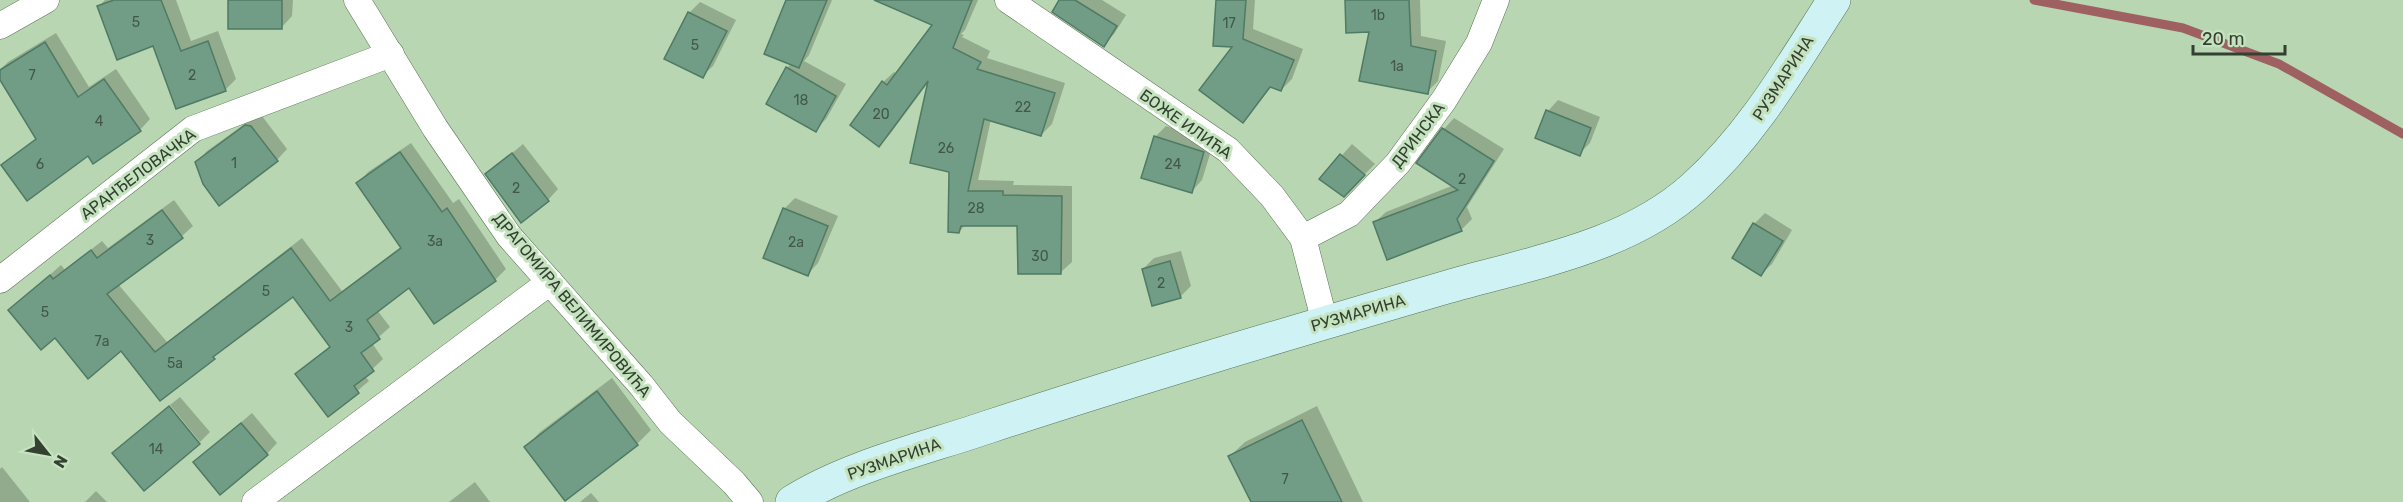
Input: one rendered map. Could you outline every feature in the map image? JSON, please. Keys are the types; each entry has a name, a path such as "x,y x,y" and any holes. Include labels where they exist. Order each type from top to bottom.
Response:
{"main road":[{"name":"РУЗМАРИНА","path":"792,502 845,476 1024,415 1325,323 1572,251 1637,228 1694,188 1755,122 1834,0"}],"street":[{"path":"0,26 46,0"},
{"name":"ДРАГОМИРА ВЕЛИМИРОВИЋА","path":"357,0 435,128 509,236 641,385 670,422 734,483 750,502"},
{"name":"БОЖЕ ИЛИЋА","path":"1008,0 1228,150 1272,196 1303,238 1325,323"},
{"name":"ДРИНСКА","path":"1303,238 1349,214 1398,163 1444,100 1479,43 1496,0"},
{"name":"АРАНЂЕЛОВАЧКА","path":"0,280 193,129 391,54"},
{"path":"255,502 550,282"}],"building":[{"path":"114,0 161,0 181,51 208,41 226,91 176,109 153,46 117,60 97,6"},
{"path":"228,0 282,0 282,29 228,29"},
{"path":"786,0 827,0 799,68 764,54"},
{"path":"874,0 972,0 953,48 981,62 977,69 1055,93 1041,136 984,119 968,191 1003,191 1003,195 1062,196 1061,274 1018,274 1017,226 961,226 959,233 948,232 949,172 910,163 928,81 879,147 850,125 882,81 887,85 932,25"},
{"path":"1059,0 1075,0 1117,26 1104,47 1052,12"},
{"path":"1216,0 1246,0 1243,39 1294,60 1281,91 1270,87 1243,123 1199,90 1232,47 1213,46"},
{"path":"1345,0 1409,0 1411,46 1436,51 1428,94 1359,81 1369,32 1346,33"},
{"path":"688,12 727,31 703,78 664,59"},
{"path":"45,42 78,97 104,79 141,131 93,164 88,156 27,201 1,165 36,139 0,80 0,70"},
{"path":"786,67 836,96 816,132 766,104"},
{"path":"1546,110 1591,128 1580,156 1535,138"},
{"path":"245,125 251,126 278,161 219,206 203,184 195,162"},
{"path":"1442,128 1494,161 1457,219 1462,231 1387,260 1373,222 1458,190 1416,163"},
{"path":"1154,136 1204,152 1192,193 1141,178"},
{"path":"400,152 442,212 447,208 496,281 434,324 409,288 367,320 380,339 361,353 374,371 354,386 359,393 328,417 295,374 330,347 293,297 213,357 215,359 160,401 121,351 88,379 55,338 41,350 8,310 50,275 53,279 91,250 97,258 162,210 183,238 107,294 155,352 291,248 330,301 401,248 356,183"},
{"path":"512,153 549,201 521,223 485,174"},
{"path":"1340,154 1365,175 1344,197 1319,179"},
{"path":"783,208 828,226 808,276 763,258"},
{"path":"1753,223 1783,241 1761,276 1732,258"},
{"path":"1170,261 1181,298 1152,306 1142,269"},
{"path":"597,391 638,445 565,501 524,447"},
{"path":"169,406 200,444 144,491 112,453"},
{"path":"1302,420 1342,502 1251,502 1228,456"},
{"path":"241,423 268,455 220,495 193,462"}],"waterway":[{"path":"2034,0 2183,28 2279,64 2403,134"}]}
